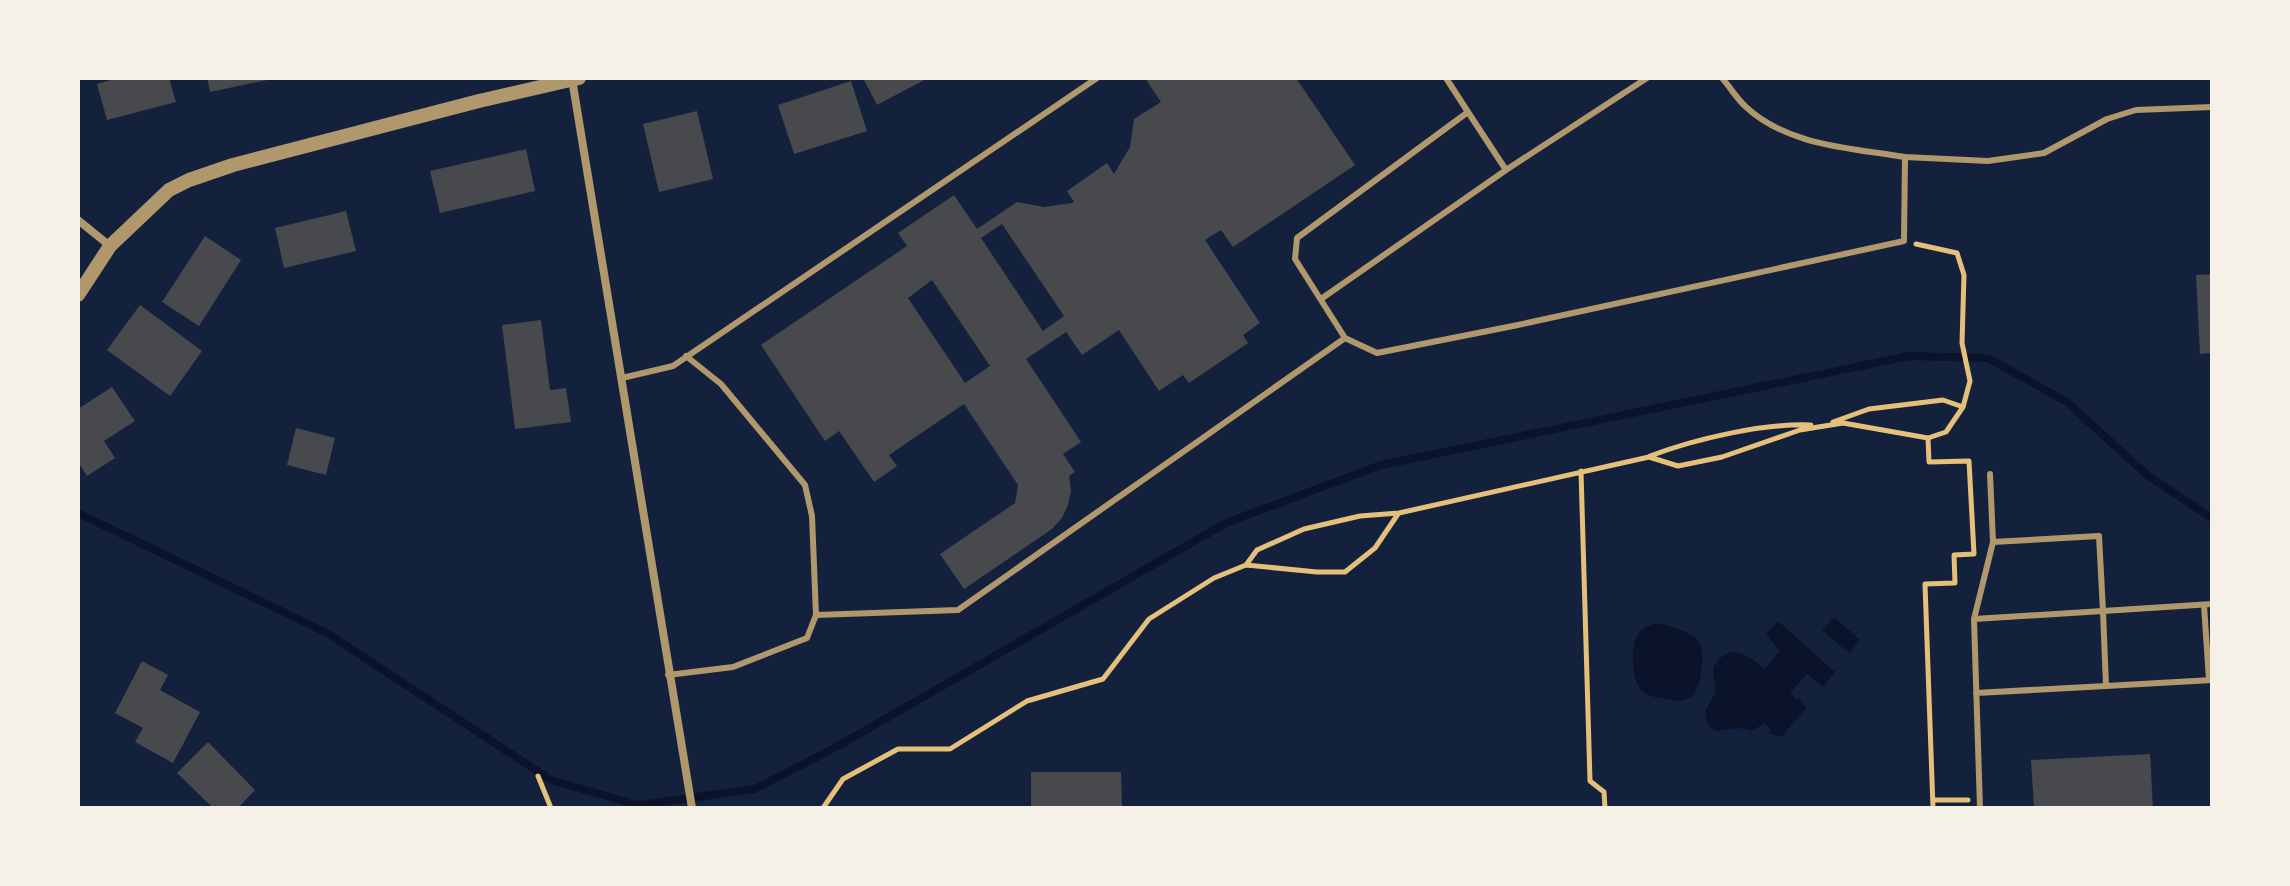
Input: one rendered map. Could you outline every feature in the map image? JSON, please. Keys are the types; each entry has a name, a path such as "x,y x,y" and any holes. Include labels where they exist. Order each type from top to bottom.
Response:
{"street":[{"path":"78,295 110,246 169,190 189,180 479,101 574,79 668,675 692,808"},
{"path":"78,220 110,246"}],"lane":[{"path":"622,378 673,366 1097,78"},
{"path":"1446,78 1506,170"},
{"path":"1321,299 1506,170 1647,78"},
{"path":"1722,78 1746,107 1780,130 1817,143 1905,157 1988,161 2044,153 2107,119 2136,110 2212,107"},
{"path":"1468,112 1297,238 1295,259 1345,338 1377,353 1904,241 1905,157"},
{"path":"816,615 958,610 1345,338"},
{"path":"668,675 733,667 770,655 807,638 816,615 812,516 805,485 721,384 686,356"},
{"path":"1980,804 1974,619 1993,542 1990,474"},
{"path":"1993,542 2099,536 2106,686"},
{"path":"1974,619 2208,605 2210,680 1976,693"}],"path":[{"path":"1649,457 1678,466 1722,457 1800,430 1843,423 1928,438 1946,432 1963,407 1970,381 1962,334 1964,275 1957,253 1904,241"},
{"path":"1246,565 1257,550 1304,529 1360,516 1399,513 1649,457 1676,446 1783,424 1824,426 1869,409 1943,400 1963,407"},
{"path":"1928,438 1929,462 1969,461 1974,554 1954,555 1955,583 1925,584 1933,808"},
{"path":"1581,471 1590,781 1604,792 1605,808"},
{"path":"823,808 843,779 898,749 950,749 1027,701 1103,679 1149,619 1214,578 1246,565 1345,572 1375,548 1399,513"},
{"path":"538,776 551,808"},
{"path":"1933,800 1980,804"}],"water":[{"path":"1834,617 1860,640 1849,653 1822,630"},
{"path":"1778,621 1835,672 1823,687 1807,674 1790,693 1797,700 1799,697 1806,708 1781,737 1769,733 1771,729 1764,723 1753,731 1740,728 1716,731 1708,726 1705,711 1716,692 1713,668 1725,654 1738,652 1764,669 1780,651 1766,634"},
{"path":"1656,623 1689,634 1700,645 1699,684 1693,695 1685,700 1669,700 1644,693 1637,683 1633,667 1634,644 1642,630"}],"building":[{"path":"118,78 169,78 176,102 107,120 97,84"},
{"path":"207,78 271,78 272,79 210,92"},
{"path":"863,78 928,78 877,105"},
{"path":"1145,78 1296,78 1355,165 1233,247 1221,230 1205,240 1260,323 1243,335 1248,343 1189,383 1183,375 1159,391 1119,330 1082,355 1066,332 1026,359 1081,442 1063,454 1075,472 1069,476 1071,491 1068,505 1052,529 964,589 940,554 1015,503 1018,485 964,404 889,455 897,466 874,482 839,431 825,441 761,345 907,246 898,233 954,195 977,229 1017,202 1044,207 1074,202 1067,191 1107,163 1114,174 1130,147 1134,119 1161,102","holes":["1002,224 1064,316 1043,331 981,238","932,280 990,366 965,383 908,298"]},
{"path":"851,81 867,131 794,154 778,105"},
{"path":"697,111 713,179 659,192 643,124"},
{"path":"526,149 535,191 440,213 430,171"},
{"path":"346,211 356,251 284,268 275,228"},
{"path":"205,236 241,260 199,326 162,302"},
{"path":"2212,274 2212,353 2200,354 2196,275"},
{"path":"140,305 202,351 170,396 107,350"},
{"path":"541,320 550,390 566,388 571,422 515,429 502,325"},
{"path":"112,387 135,421 104,441 115,458 87,476 78,462 78,409"},
{"path":"296,428 335,438 326,475 287,465"},
{"path":"142,661 168,675 160,690 200,712 173,763 135,742 143,728 115,713"},
{"path":"208,742 255,790 238,808 213,808 177,773"},
{"path":"2150,754 2153,808 2034,807 2031,760"},
{"path":"1031,772 1121,772 1122,808 1031,808"}],"waterway":[{"path":"78,513 327,633 551,780 638,805 755,789 838,746 1226,523 1381,465 1909,356 1988,358 2067,402 2147,475 2212,518"}]}
